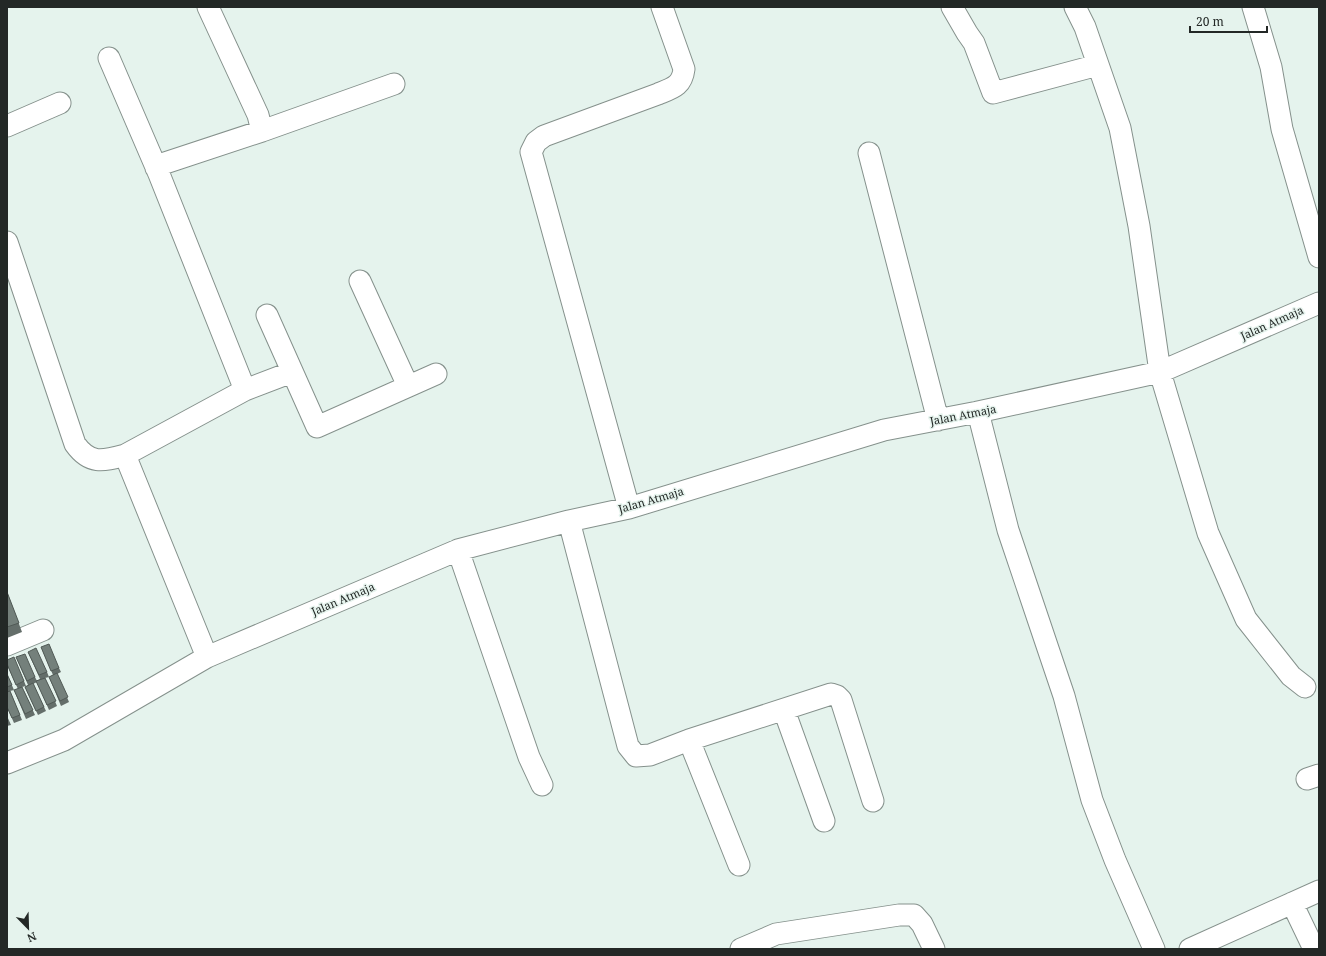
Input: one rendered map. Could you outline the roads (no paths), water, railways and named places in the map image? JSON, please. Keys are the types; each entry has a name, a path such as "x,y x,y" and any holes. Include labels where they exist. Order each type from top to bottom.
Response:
{"street":[{"path":"208,7 258,116 262,131"},
{"path":"629,508 530,152 536,142 544,136 658,94 676,86 683,79 684,68 662,7"},
{"path":"952,7 967,34 974,43 994,94 1098,65"},
{"path":"1075,7 1085,27 1120,128 1139,226 1160,372 1208,533 1246,619 1290,676 1305,687"},
{"path":"1253,7 1271,67 1282,129 1319,257"},
{"path":"109,58 156,168 245,390"},
{"path":"156,168 165,163 262,131 394,84"},
{"path":"7,126 60,103"},
{"path":"869,153 938,420"},
{"path":"7,242 75,444 81,453 91,459 102,461 125,455 245,390 292,372"},
{"path":"360,281 408,386"},
{"name":"Jalan Atmaja","path":"7,763 64,740 207,657 458,550 568,520 629,508 884,430 978,412 1160,372 1319,303"},
{"path":"267,315 317,427 436,374"},
{"path":"978,412 1008,530 1064,696 1092,800 1115,860 1154,949"},
{"path":"125,455 207,657"},
{"path":"568,520 628,746 636,756 650,755 689,740 831,694 837,696 841,700 873,801"},
{"path":"458,550 529,757 542,785"},
{"path":"7,645 43,630"},
{"path":"784,710 824,821"},
{"path":"689,740 739,865"},
{"path":"1190,949 1319,891"},
{"path":"1292,903 1314,949"},
{"path":"741,949 776,934 899,914 914,916 922,924 934,949"}]}
